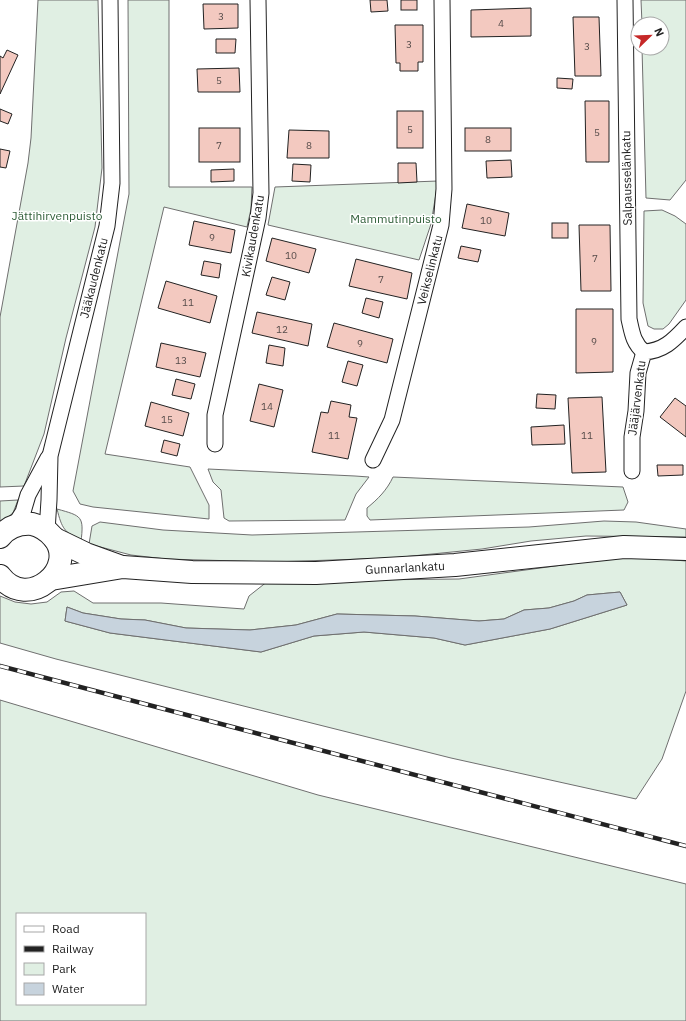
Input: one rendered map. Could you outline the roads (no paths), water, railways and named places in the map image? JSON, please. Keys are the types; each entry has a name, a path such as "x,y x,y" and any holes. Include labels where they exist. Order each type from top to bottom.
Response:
{"street":[{"name":"Jääkaudenkatu","path":"51,535 49,500 50,456 107,226 112,183 110,0"},
{"name":"Kivikaudenkatu","path":"214,444 215,414 258,218 261,193 258,0"},
{"name":"Veikselinkatu","path":"373,460 392,420 441,225 444,189 442,0"},
{"name":"Salpausselänkatu","path":"625,0 629,318 632,335 638,347 644,352"},
{"name":"Jääjärvenkatu","path":"632,471 632,438 636,411 638,373 644,352 654,352 664,347 686,327"},
{"name":"Jääkaudenkatu","path":"5,532 23,512 28,495 50,456"},
{"name":"Gunnarlankatu","path":"5,532 26,524 37,525 51,535 86,554 123,567"},
{"path":"0,576 12,586 22,590 42,586 51,579 57,570 59,550 51,535"},
{"name":"Gunnarlankatu","path":"51,579 123,567 192,572 316,573 455,565 624,547 686,549"}],"water":[{"path":"620,592 627,605 550,629 465,645 434,638 364,632 314,636 261,652 110,633 65,621 67,607 83,613 121,619 145,620 186,628 250,630 296,625 337,614 415,616 479,621 504,619 524,610 549,608 574,601 587,595"}],"railway":[{"path":"0,666 686,846"}],"park label":[{"name":"Jättihirvenpuisto","path":"57,216"},
{"name":"Mammutinpuisto","path":"396,219"}]}
